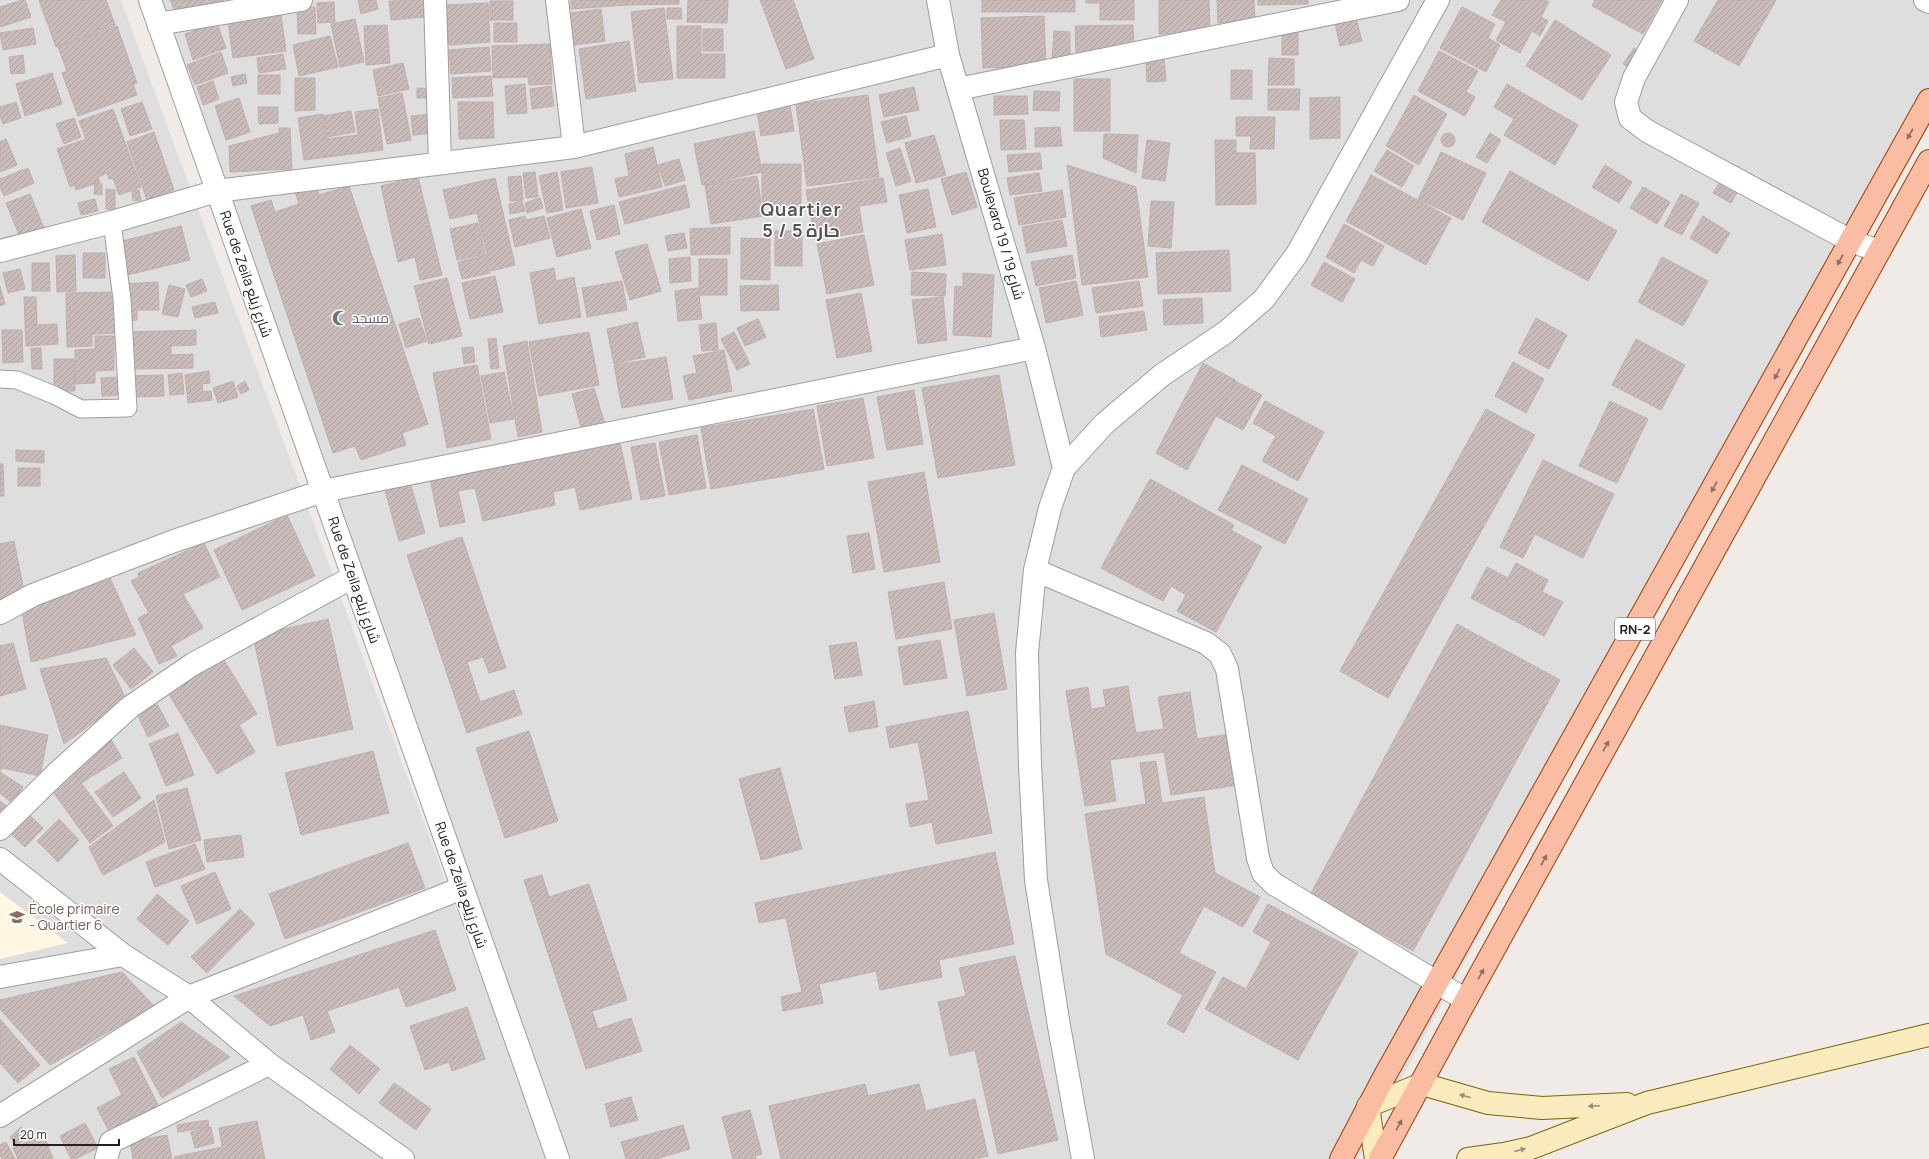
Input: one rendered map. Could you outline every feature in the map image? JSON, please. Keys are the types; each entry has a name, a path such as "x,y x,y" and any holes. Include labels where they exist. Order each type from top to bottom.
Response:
{"main road":[{"name":"RN-2","path":"1342,1159 1368,1106 1929,100"},
{"name":"RN-2","path":"1380,1159 1422,1084 1466,1000 1929,161"}],"street":[{"name":"Rue de Zeila شارع زيلع","path":"150,0 558,1159"},
{"path":"158,24 301,0"},
{"path":"436,0 440,162"},
{"path":"557,0 574,147"},
{"name":"Boulevard 19 / شارع 19","path":"938,0 948,55 1034,348 1064,468"},
{"path":"958,89 1398,0"},
{"path":"1083,1159 1059,1026 1036,880 1030,765 1027,653 1035,570 1050,508 1064,468 1110,419 1162,375 1226,332 1264,299 1297,254 1438,0"},
{"path":"1677,0 1634,78 1626,102 1630,118 1647,131 1851,241 1879,251"},
{"path":"1925,0 1929,2"},
{"path":"0,252 112,222 217,191 440,162 574,147 948,55"},
{"path":"0,613 33,595 174,541 323,491 1034,348"},
{"path":"1035,570 1206,643 1220,654 1227,669 1254,840 1263,873 1274,884 1436,984 1466,1000"},
{"path":"0,829 57,773 130,706 193,664 353,577"},
{"path":"0,859 123,955 189,997 269,1064 402,1159"},
{"path":"0,1116 189,997 462,888"},
{"path":"0,977 123,955"},
{"path":"1468,1159 1504,1154 1531,1148 1647,1104 1929,1035"},
{"path":"106,1159 111,1142 269,1064"},
{"path":"1376,1159 1368,1106 1422,1084 1488,1103 1542,1108 1647,1104"}],"lane":[{"path":"0,379 17,380 54,395 81,409 128,408 122,299 112,222"}],"shaded area":[{"path":"0,0 121,0 548,1159 0,1159"},
{"name":"Quartier 5 / حارة 5","path":"156,0 1929,0 1929,104 1358,1159 552,1159"},
{"name":"École primaire - Quartier 6","path":"0,892 68,943 0,959"}],"building":[{"path":"25,0 31,17 0,27 0,7"},
{"path":"39,0 106,0 115,25 56,47"},
{"path":"170,0 206,0 209,8 177,16"},
{"path":"208,0 223,0 226,5 213,11"},
{"path":"358,0 376,0 378,9 361,14"},
{"path":"422,0 424,17 391,20 389,1"},
{"path":"571,0 626,0 627,5 571,9"},
{"path":"627,0 679,0 679,4 627,5"},
{"path":"688,0 728,0 727,23 687,22"},
{"path":"760,0 793,0 814,59 786,69"},
{"path":"982,0 1075,0 1075,12 982,12"},
{"path":"1086,0 1134,0 1134,20 1100,20 1100,3 1086,3"},
{"path":"1159,0 1209,0 1210,33 1159,34"},
{"path":"1217,0 1254,0 1255,21 1218,23"},
{"path":"1258,0 1308,0 1308,4 1258,5"},
{"path":"1501,0 1545,0 1549,2 1541,17 1548,21 1540,36 1532,31 1520,53 1496,40 1506,22 1492,15"},
{"path":"1595,0 1662,0 1643,34 1592,6"},
{"path":"1718,0 1776,0 1739,66 1694,41"},
{"path":"490,1 513,1 513,20 490,20"},
{"path":"334,2 335,22 318,23 317,3"},
{"path":"488,3 490,42 449,45 446,5"},
{"path":"315,7 316,34 298,34 297,8"},
{"path":"1462,7 1495,24 1488,38 1500,45 1486,72 1440,48"},
{"path":"664,8 673,79 639,83 631,12"},
{"path":"667,8 681,8 682,19 667,19"},
{"path":"601,9 605,41 574,45 570,13"},
{"path":"281,15 286,51 233,58 228,22"},
{"path":"1044,16 1046,66 983,68 981,18"},
{"path":"1356,18 1362,41 1340,46 1335,23"},
{"path":"355,19 364,62 340,67 331,24"},
{"path":"1555,20 1611,55 1582,100 1526,66"},
{"path":"217,23 226,48 193,60 185,34"},
{"path":"494,23 517,23 517,42 494,42"},
{"path":"387,25 390,63 366,65 364,26"},
{"path":"1133,25 1134,50 1076,52 1075,26"},
{"path":"117,26 137,83 133,84 137,95 78,116 62,73 67,71 58,47"},
{"path":"677,26 701,26 701,54 725,54 725,78 677,78"},
{"path":"33,28 36,44 3,50 0,33"},
{"path":"703,29 723,29 723,51 703,51"},
{"path":"1054,31 1070,32 1070,60 1052,60"},
{"path":"1282,31 1298,31 1298,55 1282,55"},
{"path":"330,36 338,67 299,76 293,45"},
{"path":"629,41 636,91 586,99 579,49"},
{"path":"550,44 552,84 529,85 528,77 493,78 492,46"},
{"path":"489,47 491,71 451,74 449,50"},
{"path":"1634,48 1643,55 1633,70 1623,64"},
{"path":"1439,51 1478,71 1466,92 1475,97 1465,116 1418,91"},
{"path":"221,52 228,73 195,85 187,65"},
{"path":"283,54 286,69 259,73 257,58"},
{"path":"23,55 25,73 11,74 9,57"},
{"path":"1164,58 1166,81 1147,82 1146,59"},
{"path":"1269,58 1294,59 1294,85 1268,85"},
{"path":"403,63 409,89 378,96 373,70"},
{"path":"1231,70 1252,70 1252,99 1231,99"},
{"path":"52,73 62,104 25,116 16,84"},
{"path":"245,74 247,83 233,86 231,77"},
{"path":"258,75 280,75 280,94 258,94"},
{"path":"491,76 493,96 453,98 452,78"},
{"path":"295,78 315,78 315,110 295,111"},
{"path":"1074,79 1110,79 1110,131 1074,131"},
{"path":"213,81 219,99 203,105 197,87"},
{"path":"525,84 527,113 507,114 505,86"},
{"path":"1507,84 1578,125 1555,165 1504,135 1514,119 1494,107"},
{"path":"551,86 554,106 532,109 530,89"},
{"path":"914,87 919,110 884,117 879,95"},
{"path":"417,88 433,89 433,98 417,98"},
{"path":"1268,89 1300,89 1299,110 1268,110"},
{"path":"1034,91 1060,92 1059,111 1033,110"},
{"path":"402,93 411,140 387,144 378,98"},
{"path":"868,95 879,177 807,186 796,104"},
{"path":"1414,95 1447,114 1419,165 1386,146"},
{"path":"994,96 1027,96 1028,114 994,115"},
{"path":"1340,97 1340,138 1310,139 1310,98"},
{"path":"239,98 250,132 226,140 215,106"},
{"path":"16,102 21,118 3,124 0,116 0,107"},
{"path":"142,102 152,129 130,136 121,109"},
{"path":"458,102 493,102 494,138 459,139"},
{"path":"790,105 794,131 761,136 757,111"},
{"path":"258,107 278,107 278,123 259,124"},
{"path":"113,109 141,187 119,195 113,178 109,179 107,173 98,177 100,182 76,190 74,185 70,187 57,149 86,139 79,121"},
{"path":"378,109 383,150 304,160 298,118 323,114 326,139 358,135 355,112"},
{"path":"351,111 355,132 327,137 324,116"},
{"path":"433,114 435,133 413,135 411,116"},
{"path":"906,116 911,136 887,143 881,122"},
{"path":"1236,117 1275,117 1274,149 1250,149 1251,136 1236,136"},
{"path":"74,118 81,137 64,144 56,124"},
{"path":"1000,120 1024,120 1026,149 1001,150"},
{"path":"1060,127 1062,146 1035,147 1035,128"},
{"path":"279,128 290,128 292,169 230,172 229,146 279,133"},
{"path":"754,131 762,172 702,185 694,144"},
{"path":"154,132 174,190 147,200 127,142"},
{"path":"1448,133 1453,135 1455,140 1453,145 1448,147 1443,145 1441,140 1443,135"},
{"path":"1490,133 1501,140 1487,163 1476,157"},
{"path":"1104,134 1138,135 1136,173 1103,158"},
{"path":"934,135 946,175 916,183 905,143"},
{"path":"6,139 17,165 0,172 0,142"},
{"path":"1147,140 1170,143 1165,181 1142,178"},
{"path":"1215,140 1236,140 1236,153 1255,153 1256,204 1216,205"},
{"path":"653,147 662,187 619,197 615,179 629,176 625,154"},
{"path":"900,148 911,181 896,186 886,153"},
{"path":"1387,150 1414,166 1402,187 1374,171"},
{"path":"1441,152 1486,173 1463,220 1418,199"},
{"path":"1040,153 1042,169 1009,172 1007,155"},
{"path":"679,159 685,180 665,186 658,165"},
{"path":"762,164 801,164 801,206 762,206"},
{"path":"1067,165 1136,187 1148,277 1082,285"},
{"path":"1605,165 1632,182 1619,203 1592,187"},
{"path":"592,167 598,203 566,208 561,172"},
{"path":"28,168 34,183 4,196 0,187 0,179"},
{"path":"1510,171 1617,231 1588,281 1482,222"},
{"path":"535,172 538,197 526,198 523,173"},
{"path":"557,172 563,210 547,213 539,176"},
{"path":"966,172 977,207 952,215 941,179"},
{"path":"1039,173 1042,191 1010,195 1007,178"},
{"path":"1371,175 1451,218 1426,265 1346,221"},
{"path":"521,176 523,200 510,201 508,177"},
{"path":"757,176 763,216 711,224 705,185"},
{"path":"418,177 442,275 420,280 415,257 398,262 381,186"},
{"path":"495,178 515,265 491,271 477,213 450,219 443,190"},
{"path":"883,178 887,202 859,206 863,232 815,240 806,190"},
{"path":"1721,180 1738,191 1731,203 1713,193"},
{"path":"95,183 102,184 102,195 94,194"},
{"name":"مسجد","path":"316,185 319,195 349,186 428,424 402,433 406,445 361,460 355,446 333,453 251,206 271,200 275,212 299,204 295,192"},
{"path":"685,185 690,207 625,224 619,202"},
{"path":"1643,187 1670,202 1657,224 1630,208"},
{"path":"106,189 115,190 115,209 106,209"},
{"path":"928,189 936,227 907,233 899,195"},
{"path":"139,190 141,200 133,201 132,191"},
{"path":"1062,190 1066,217 1019,225 1014,198"},
{"path":"30,194 44,228 20,237 6,203"},
{"path":"1681,194 1699,203 1682,235 1664,226"},
{"path":"540,198 543,208 527,213 525,203"},
{"path":"95,199 98,211 81,215 78,203"},
{"path":"522,201 525,211 510,214 509,204"},
{"path":"1151,201 1174,202 1171,248 1148,246"},
{"path":"614,205 620,234 597,240 590,211"},
{"path":"581,209 591,248 557,257 547,218"},
{"path":"525,216 526,220 544,216 550,238 515,247 509,220"},
{"path":"1703,216 1730,233 1717,254 1690,238"},
{"path":"1062,220 1067,246 1027,253 1022,227"},
{"path":"478,223 485,254 457,260 450,229"},
{"path":"1344,224 1384,246 1373,266 1361,260 1354,273 1326,257"},
{"path":"181,226 190,260 127,275 119,242"},
{"path":"730,227 730,254 691,255 690,229"},
{"path":"775,231 802,231 802,266 775,266"},
{"path":"684,233 687,248 668,251 665,236"},
{"path":"942,234 946,265 910,270 905,240"},
{"path":"864,235 874,285 827,294 817,244"},
{"path":"741,238 770,239 770,280 741,279"},
{"path":"647,244 661,291 630,300 615,252"},
{"path":"1229,250 1231,291 1158,294 1156,253"},
{"path":"83,253 105,253 105,278 83,278"},
{"path":"75,255 76,291 57,292 56,256"},
{"path":"486,255 490,273 462,279 458,262"},
{"path":"1072,255 1076,278 1036,286 1031,262"},
{"path":"690,257 691,281 670,283 669,259"},
{"path":"1662,257 1708,281 1683,326 1638,302"},
{"path":"699,259 727,259 727,295 699,295"},
{"path":"1324,262 1355,279 1342,302 1311,285"},
{"path":"32,263 49,263 50,291 32,291"},
{"path":"554,268 556,281 574,277 581,317 539,324 530,273"},
{"path":"20,269 25,289 8,293 3,273"},
{"path":"912,272 946,274 945,296 911,295"},
{"path":"963,273 994,275 991,337 953,335 955,286 963,287"},
{"path":"495,276 503,312 470,319 462,283"},
{"path":"447,278 462,336 429,344 414,286"},
{"path":"202,279 207,291 191,297 186,285"},
{"path":"622,281 627,310 587,317 582,288"},
{"path":"1076,281 1083,315 1046,323 1039,288"},
{"path":"1139,281 1143,306 1096,313 1092,288"},
{"path":"158,282 159,310 137,310 137,320 126,321 124,284"},
{"path":"169,285 185,289 178,317 162,314"},
{"path":"778,285 779,310 741,311 740,286"},
{"path":"0,286 5,304 0,306"},
{"path":"698,288 702,319 678,321 675,291"},
{"path":"117,292 118,333 92,334 92,346 67,347 66,293"},
{"path":"861,293 872,351 837,358 826,300"},
{"path":"24,297 36,297 37,325 57,324 58,344 26,346"},
{"path":"943,297 947,340 918,344 912,300"},
{"path":"1202,298 1203,323 1164,325 1163,300"},
{"path":"215,302 218,313 195,318 192,307"},
{"path":"1144,311 1147,330 1101,337 1099,317"},
{"path":"419,318 427,341 406,348 399,324"},
{"path":"1536,318 1567,335 1549,369 1518,353"},
{"path":"758,319 766,337 745,346 737,328"},
{"path":"637,322 645,357 614,364 607,329"},
{"path":"716,323 718,350 702,351 699,325"},
{"path":"2,330 22,330 23,362 3,363"},
{"path":"196,330 196,345 171,346 171,355 193,354 193,368 131,369 130,332"},
{"path":"589,332 599,385 539,396 529,342"},
{"path":"734,332 750,364 737,370 721,339"},
{"path":"95,336 114,336 114,370 95,371 95,383 75,384 75,350 95,349"},
{"path":"496,338 499,368 491,369 488,339"},
{"path":"1636,339 1685,365 1661,410 1612,385"},
{"path":"527,341 542,432 518,437 503,346"},
{"path":"473,347 475,362 464,364 462,348"},
{"path":"31,348 41,348 42,369 32,369"},
{"path":"724,350 732,391 689,400 683,376 697,373 693,356"},
{"path":"666,357 673,399 622,408 614,365"},
{"path":"54,359 74,359 75,391 54,391"},
{"path":"1513,362 1544,379 1526,413 1495,396"},
{"path":"1203,363 1235,380 1187,470 1156,453"},
{"path":"477,365 491,439 447,448 433,373"},
{"path":"209,371 210,383 202,384 203,392 211,391 212,400 188,403 185,375"},
{"path":"504,372 514,419 490,423 481,376"},
{"path":"182,373 184,394 170,395 168,375"},
{"path":"163,375 164,396 130,397 129,376"},
{"path":"999,375 1015,465 938,478 922,388"},
{"path":"119,377 120,395 102,396 101,378"},
{"path":"233,381 238,397 218,403 213,388"},
{"path":"245,381 249,390 241,394 237,386"},
{"path":"1235,381 1262,395 1243,430 1216,416"},
{"path":"594,388 605,424 582,431 572,394"},
{"path":"914,390 923,444 887,450 877,397"},
{"path":"863,398 874,458 827,466 817,406"},
{"path":"1265,401 1324,432 1298,481 1262,461 1276,436 1253,423"},
{"path":"1610,401 1648,419 1617,483 1579,466"},
{"path":"813,409 824,469 711,489 701,428"},
{"path":"1486,409 1535,435 1388,698 1340,671"},
{"path":"618,433 632,499 580,510 575,487 553,492 555,505 483,521 475,488 458,491 465,522 440,527 429,474"},
{"path":"697,435 706,488 669,495 659,442"},
{"path":"655,443 665,496 641,500 631,447"},
{"path":"16,450 44,451 44,463 16,461"},
{"path":"1543,460 1614,494 1583,558 1535,534 1523,558 1500,547"},
{"path":"0,464 3,464 4,496 0,496"},
{"path":"1242,465 1308,499 1285,544 1218,510"},
{"path":"18,468 40,468 40,486 18,486"},
{"path":"924,472 940,562 884,572 868,482"},
{"path":"408,476 425,533 399,541 383,483"},
{"path":"1150,479 1234,525 1231,530 1262,547 1216,632 1177,611 1186,595 1171,586 1163,601 1101,568"},
{"path":"287,515 315,576 242,610 214,550"},
{"path":"869,533 875,569 853,573 847,536"},
{"path":"462,537 506,668 489,673 483,657 467,662 480,702 514,690 522,714 467,733 407,555"},
{"path":"14,541 25,596 0,601 0,544"},
{"path":"204,543 220,577 183,594 203,628 171,646 177,656 159,664 138,618 149,613 131,581 139,577 138,573"},
{"path":"1516,563 1548,580 1542,592 1563,602 1544,636 1471,598 1487,567 1508,578"},
{"path":"110,578 136,635 31,662 21,606"},
{"path":"944,582 952,629 896,639 888,592"},
{"path":"994,613 1007,689 967,696 954,620"},
{"path":"328,619 353,729 277,746 253,636"},
{"path":"1457,624 1560,680 1413,951 1310,895"},
{"path":"940,640 947,678 904,685 898,647"},
{"path":"856,642 862,675 835,679 829,646"},
{"path":"13,643 26,689 0,696 0,646"},
{"path":"134,648 153,672 131,689 113,665"},
{"path":"106,658 126,699 64,744 40,669"},
{"path":"224,660 257,714 239,725 255,752 217,774 168,693"},
{"path":"1128,686 1136,733 1164,729 1158,697 1190,692 1197,739 1230,734 1238,785 1171,795 1164,752 1110,760 1116,801 1085,806 1066,691 1088,687 1091,709 1106,707 1103,690"},
{"path":"874,701 878,727 849,732 844,707"},
{"path":"157,704 169,726 148,737 137,714"},
{"path":"968,711 992,833 936,844 932,822 910,827 906,804 929,800 918,742 890,748 886,727"},
{"path":"0,725 48,735 40,776 2,768 0,771"},
{"path":"529,731 558,821 505,838 476,748"},
{"path":"178,733 194,775 166,786 149,744"},
{"path":"110,738 122,758 81,783 69,763"},
{"path":"373,751 389,813 301,835 285,773"},
{"path":"1156,761 1162,803 1204,797 1215,873 1260,897 1243,927 1204,906 1179,953 1216,972 1184,1033 1167,1024 1183,995 1106,954 1085,814 1146,804 1140,763"},
{"path":"780,768 802,849 761,860 739,779"},
{"path":"71,769 113,826 90,843 48,785"},
{"path":"0,772 23,787 12,803 0,793"},
{"path":"124,772 141,798 113,817 95,792"},
{"path":"187,788 201,840 169,849 156,796"},
{"path":"154,800 165,842 103,875 89,847"},
{"path":"0,801 8,807 0,816"},
{"path":"26,812 43,828 25,847 8,831"},
{"path":"59,819 79,840 58,862 37,841"},
{"path":"241,835 244,857 207,862 204,840"},
{"path":"408,843 425,888 285,939 269,894"},
{"path":"195,844 205,869 155,887 146,862"},
{"path":"995,852 1014,944 939,960 942,977 880,990 876,971 819,984 823,1003 783,1011 781,997 802,992 786,918 759,923 755,903"},
{"path":"215,872 231,909 197,924 181,886"},
{"path":"542,875 549,897 589,884 627,1000 592,1011 598,1029 631,1018 642,1051 586,1069 524,880"},
{"path":"157,894 189,921 168,945 137,919"},
{"path":"1268,904 1358,952 1298,1060 1205,1009 1223,977 1246,989 1271,942 1253,932"},
{"path":"240,909 255,924 207,973 191,957"},
{"path":"435,930 456,990 406,1007 399,987 327,1011 335,1032 311,1040 303,1015 270,1026 234,996"},
{"path":"1015,956 1058,1140 998,1154 975,1050 950,1056 938,1002 966,996 959,968"},
{"path":"122,972 154,1006 50,1065 0,1009 0,1000"},
{"path":"467,1007 485,1059 452,1071 449,1062 425,1070 410,1026"},
{"path":"0,1019 40,1065 18,1083 0,1063"},
{"path":"181,1022 230,1057 162,1098 137,1052"},
{"path":"350,1045 380,1069 359,1094 330,1069"},
{"path":"134,1057 160,1109 110,1133 97,1108 122,1095 109,1069"},
{"path":"394,1083 431,1109 416,1130 379,1103"},
{"path":"865,1084 868,1096 919,1084 926,1111 975,1099 988,1156 976,1159 781,1159 769,1106"},
{"path":"631,1097 638,1120 611,1127 605,1104"},
{"path":"750,1110 762,1154 755,1156 756,1159 733,1159 722,1117"},
{"path":"208,1120 209,1127 178,1132 177,1125"},
{"path":"257,1121 265,1159 175,1159 174,1157 222,1147 219,1128"},
{"path":"85,1123 98,1148 75,1159 71,1159 60,1136"},
{"path":"683,1125 690,1149 656,1159 626,1159 621,1142"},
{"path":"21,1127 28,1136 17,1146 10,1137"},
{"path":"211,1127 214,1143 195,1148 191,1132"},
{"path":"44,1135 53,1159 18,1159 13,1148"},
{"path":"167,1135 172,1159 133,1159 130,1142"},
{"path":"6,1142 15,1159 2,1159 0,1155 0,1145"}],"place":[{"name":"مسجد","path":"340,318"},
{"name":"École primaire - Quartier 6","path":"17,917"}],"district":[{"name":"Quartier 5 / حارة 5","path":"801,220"}]}
